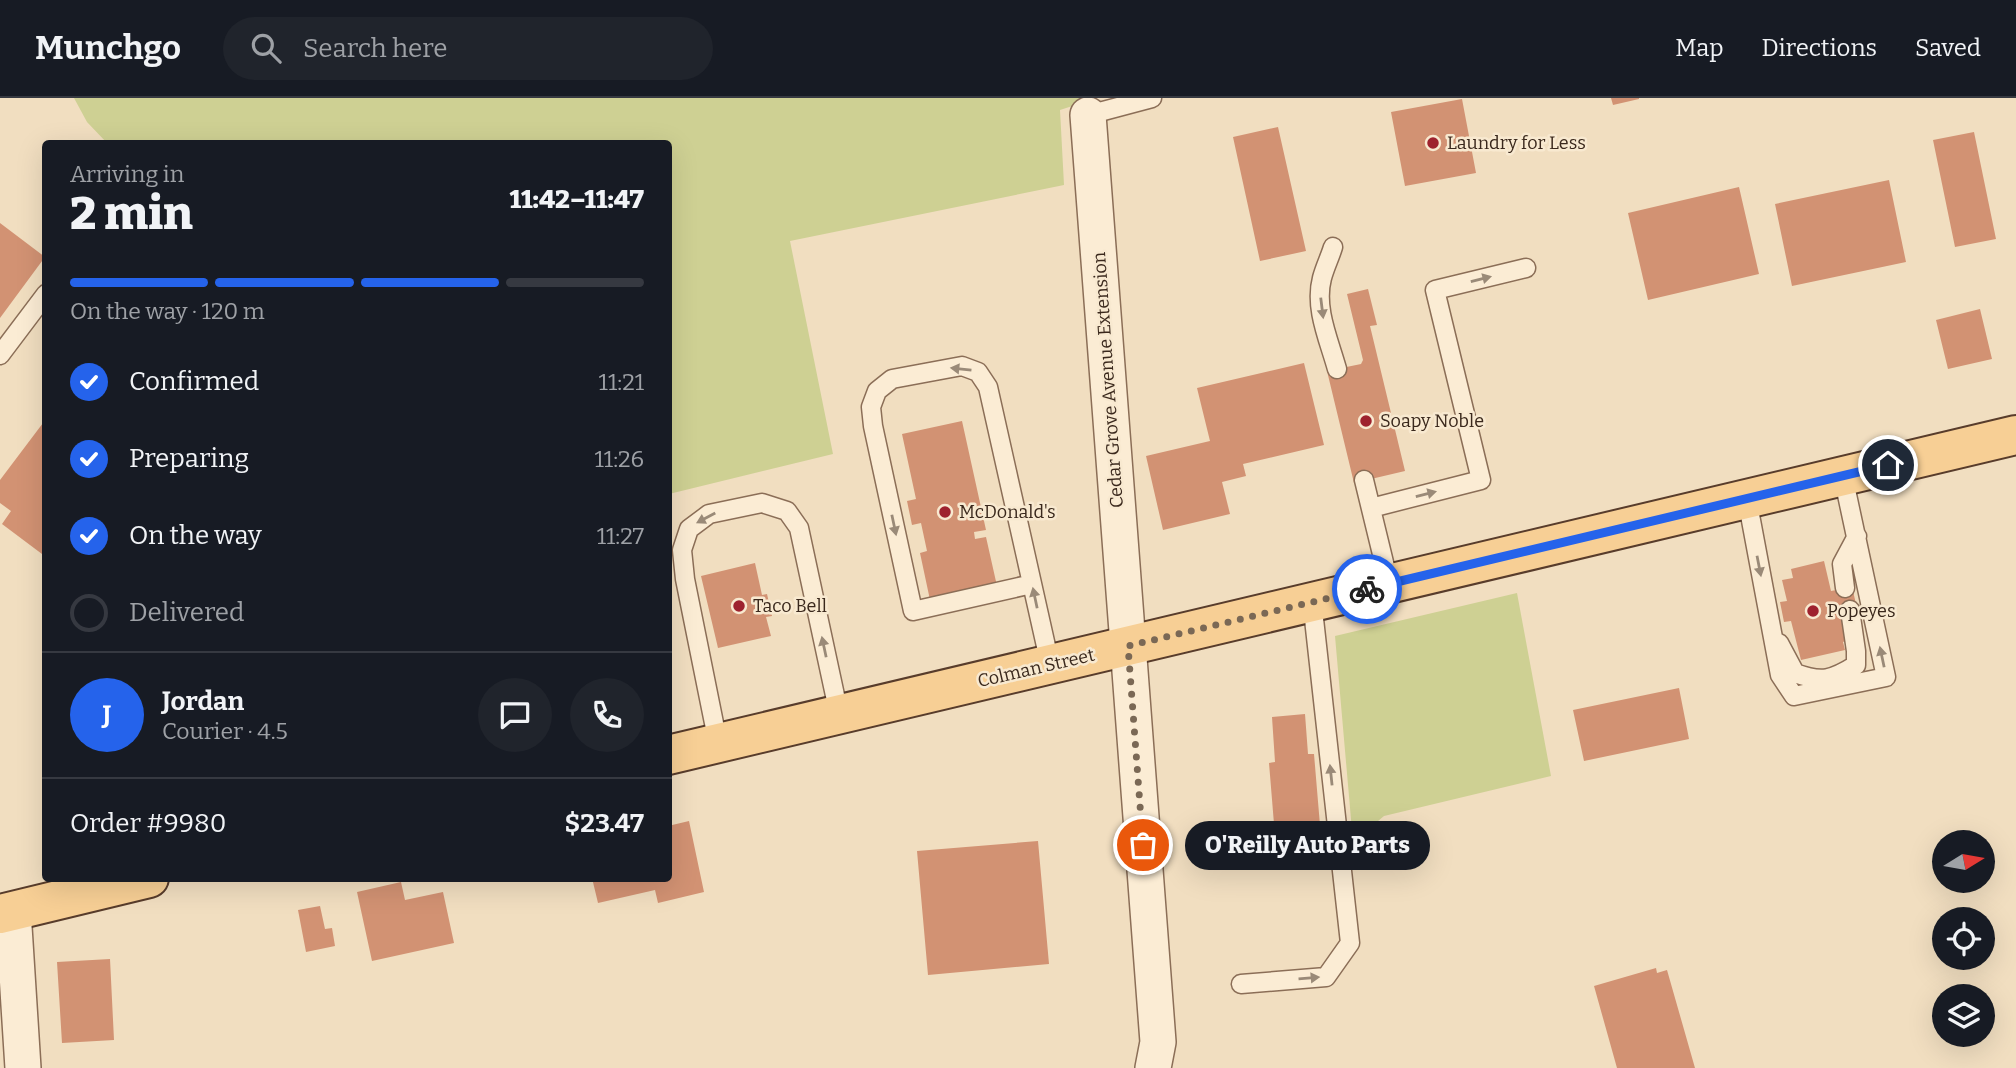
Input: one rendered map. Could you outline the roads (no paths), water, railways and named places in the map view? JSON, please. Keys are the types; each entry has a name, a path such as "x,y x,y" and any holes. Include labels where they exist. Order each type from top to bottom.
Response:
{"main road":[{"name":"Colman Street","path":"672,754 2016,435"},
{"path":"7,912 132,882"}],"street":[{"name":"Cedar Grove Avenue Extension","path":"1088,115 1158,1042 1153,1068"},
{"path":"7,912 23,1068"}],"lane":[{"path":"1088,115 1152,98"},
{"path":"1334,247 1322,279 1320,298 1322,318 1337,369"},
{"path":"1371,508 1481,481 1435,290 1526,268"},
{"path":"0,355 42,299"},
{"path":"1032,584 913,611 871,407 877,391 892,379 962,366 978,372 988,387 1050,664"},
{"path":"1747,499 1780,675 1794,696 1886,677 1843,476"},
{"path":"1364,480 1389,583"},
{"path":"718,743 685,579 682,550 689,529 709,514 762,503 787,511 799,527 839,714"},
{"path":"1845,588 1842,564 1857,537"},
{"path":"1241,984 1326,977 1350,943 1312,601"},
{"path":"1771,628 1795,673 1812,679 1836,677 1856,665 1850,610"}],"place":[{"name":"Laundry for Less","path":"1433,143"},
{"name":"Soapy Noble","path":"1366,421"},
{"name":"McDonald's","path":"945,512"},
{"name":"Taco Bell","path":"739,606"},
{"name":"Popeyes","path":"1813,611"},
{"name":"O'Reilly Auto Parts","path":"1143,845"}]}
